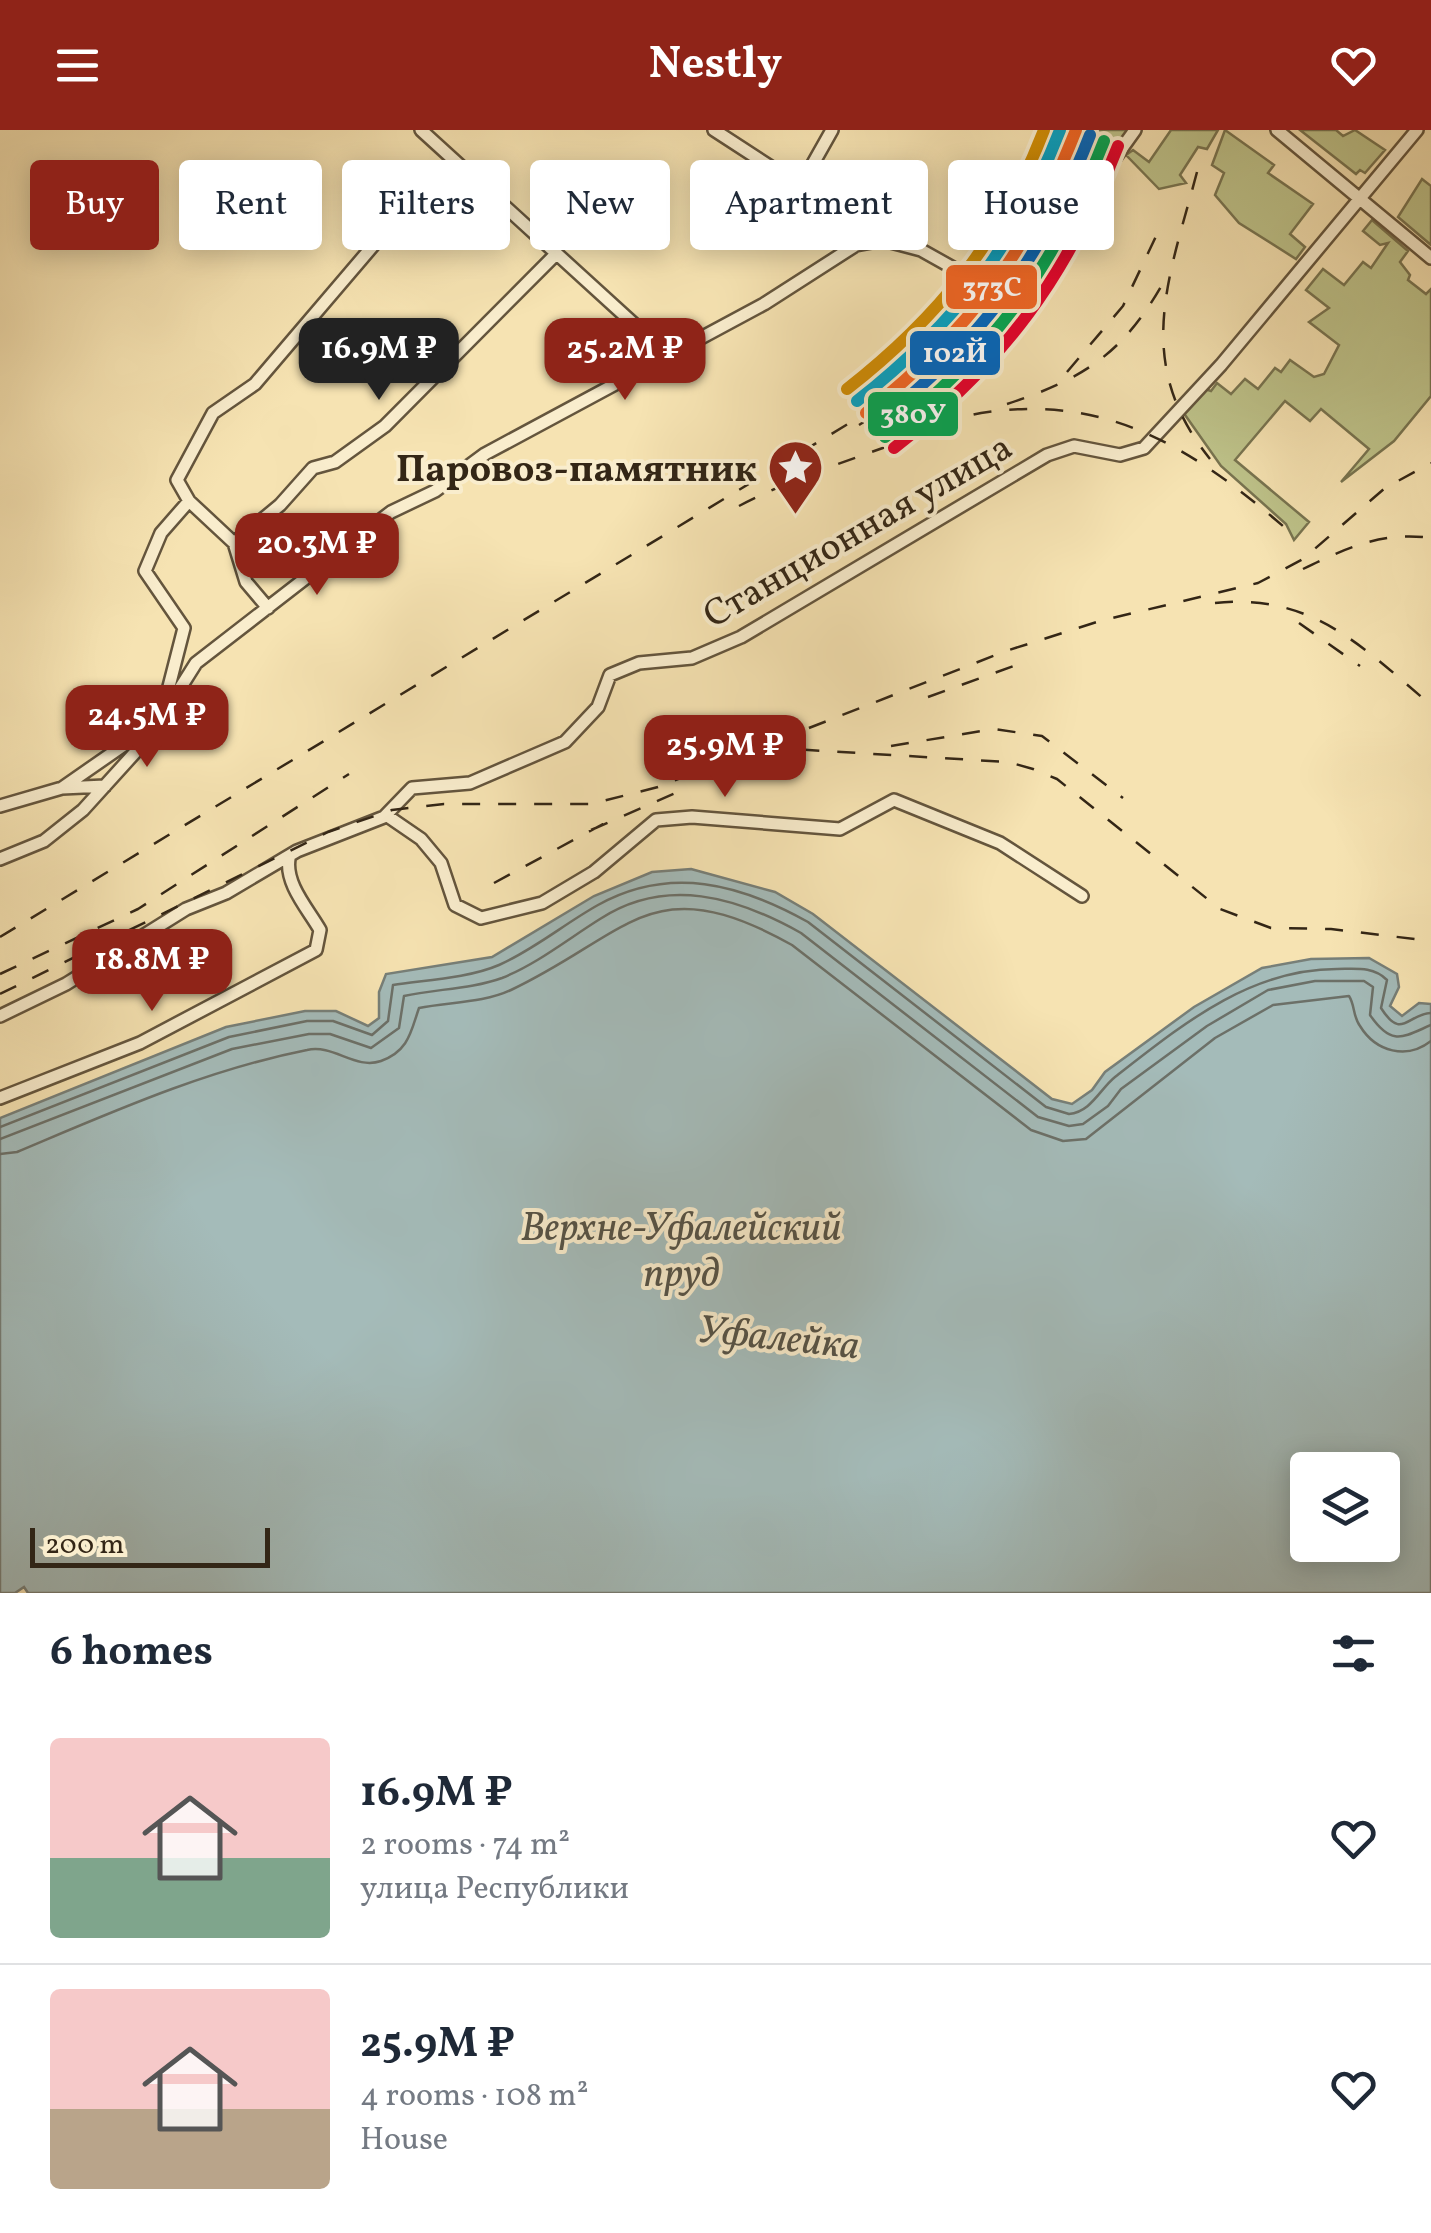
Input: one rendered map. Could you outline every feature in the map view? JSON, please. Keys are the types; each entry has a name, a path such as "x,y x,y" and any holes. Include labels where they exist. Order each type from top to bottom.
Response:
{"street":[{"path":"421,130 455,160"},
{"path":"714,130 761,160"},
{"path":"815,160 832,130"},
{"path":"920,250 1001,297 1022,300 1032,292 1075,214 1135,130"},
{"path":"1277,130 1311,162 1362,196 1431,258"},
{"path":"1362,196 1417,130"},
{"name":"Станционная улица","path":"0,1016 66,984 186,910 338,832 386,815 412,788 470,783 565,742 598,708 610,676 640,662 692,658 741,637 1047,455 1074,446 1120,454 1144,448 1362,196"},
{"path":"510,212 669,356"},
{"path":"268,608 246,582 234,543 189,501 177,480 212,413 255,384 369,250"},
{"path":"0,860 44,840 83,810 161,719 196,663 358,542 391,512 434,491 484,454 764,304 848,250"},
{"path":"234,543 280,505 313,468 336,462 385,426 555,255"},
{"path":"62,788 161,719 184,628 145,570 162,532 189,501"},
{"path":"0,806 62,788 106,786"},
{"path":"386,815 421,840 440,864 456,905 481,918 542,903 594,872 656,820 692,817 840,828 894,800 1000,843 1082,896"},
{"path":"0,1098 140,1043 316,950 320,930 292,883 287,871 289,859"}],"green space":[{"path":"1087,130 1130,130 1111,160 1075,160"},
{"path":"1171,130 1218,130 1207,149 1198,147 1180,175 1186,183 1159,189 1126,155 1133,150 1149,162"},
{"path":"1225,130 1274,165 1268,173 1313,204 1290,234 1305,247 1296,259 1239,223 1215,195 1224,173 1212,165"},
{"path":"1300,130 1336,130 1343,136 1355,130 1385,150 1365,173 1360,170 1356,174"},
{"path":"1422,179 1431,186 1431,245 1398,217"},
{"path":"1372,220 1408,251 1400,262 1410,275 1408,280 1426,294 1431,289 1431,396 1394,441 1341,482 1369,449 1321,409 1310,421 1285,401 1235,460 1309,522 1294,540 1286,524 1221,466 1183,412 1205,389 1211,391 1217,383 1231,394 1245,379 1258,389 1275,368 1281,372 1290,360 1314,377 1324,374 1339,345 1309,322 1329,308 1306,290 1323,269 1344,285 1363,262 1371,268 1388,243 1380,245 1363,231"},
{"path":"1036,250 1054,250 1031,287 1013,295 1008,292"}],"water":[{"name":"Верхне-Уфалейский пруд","path":"691,869 775,892 813,914 1052,1099 1072,1104 1092,1090 1105,1072 1194,1007 1262,968 1311,959 1369,958 1397,974 1399,987 1390,1006 1402,1016 1419,1003 1431,1004 1431,1593 28,1593 24,1587 15,1593 0,1593 0,1118 226,1027 305,1011 336,1011 368,1026 379,1018 379,992 386,974 492,957 594,896 652,872"}],"railway":[{"path":"859,425 937,367 998,298 1047,219 1084,130"},
{"path":"1197,172 1168,284 1164,354 1171,388 1186,423 1210,459"},
{"path":"1067,372 1123,306 1159,230"},
{"path":"1007,404 1058,385 1098,361 1132,328 1163,283"},
{"path":"739,506 796,480 959,419 1026,409 1068,411 1107,419 1145,433 1215,473 1283,526"},
{"path":"0,937 866,413"},
{"path":"0,994 328,832 392,810 444,804 591,804 658,787 1006,651 1100,621 1258,583 1303,559 1385,488 1431,463"},
{"path":"1303,569 1381,539 1431,538"},
{"path":"1215,603 1250,602 1280,607 1334,628 1431,705"},
{"path":"1299,623 1360,666"},
{"path":"928,697 1019,664"},
{"path":"891,746 994,729 1042,736 1123,798"},
{"path":"767,758 791,749 1008,762 1057,779 1220,909 1271,928 1331,929 1431,941"},
{"path":"0,974 138,909 349,774"},
{"path":"591,830 687,788"},
{"path":"494,883 603,824"}],"transit line":[{"path":"847,389 910,334 964,274 1008,206 1044,130"},
{"path":"857,401 924,342 978,280 1023,211 1060,130"},
{"name":"373C","path":"866,413 936,351 992,287 1037,215 1076,130"},
{"name":"102Й","path":"875,425 946,362 1004,296 1051,222 1090,135"},
{"name":"380У","path":"885,437 957,373 1016,305 1064,229 1104,141"},
{"path":"894,448 968,383 1028,314 1077,236 1118,146"}],"place":[{"name":"Паровоз-памятник","path":"796,517"}],"water label":[{"name":"Уфалейка","path":"779,1336"}]}
